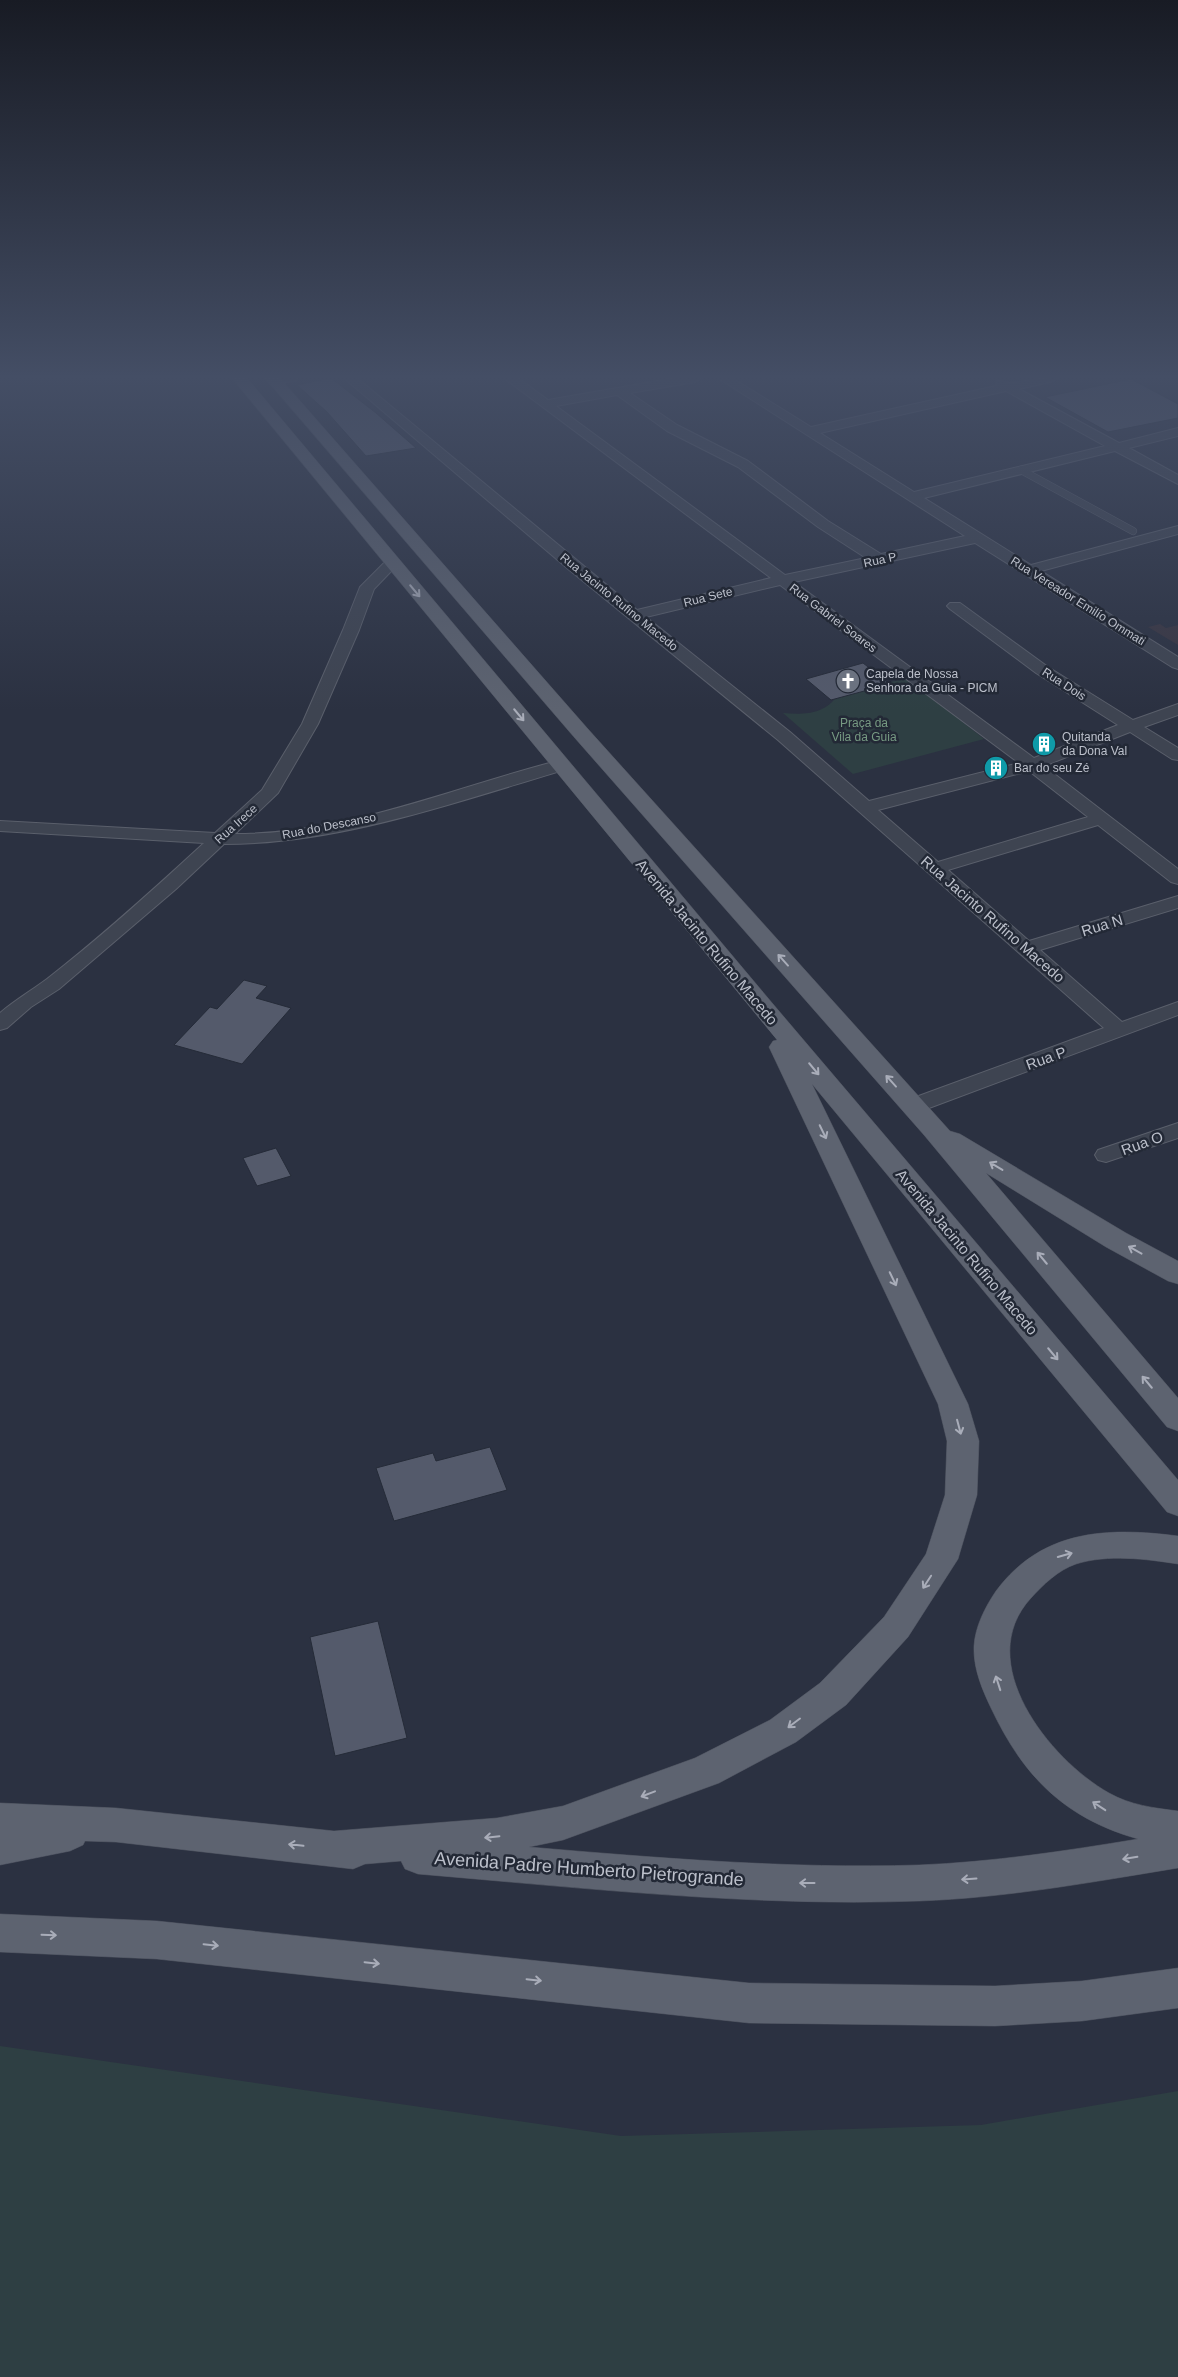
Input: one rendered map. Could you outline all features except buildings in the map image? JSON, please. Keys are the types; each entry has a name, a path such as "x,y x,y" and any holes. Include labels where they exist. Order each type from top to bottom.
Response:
{"main road":[{"name":"Avenida Jacinto Rufino Macedo","path":"331,489 1178,1504"},
{"path":"373,489 581,733 695,882 913,1106 1178,1420"},
{"path":"493,684 494,677 499,672 516,672 539,697 581,733"},
{"path":"602,815 652,852 680,885 695,882"},
{"path":"333,1849 497,1836 563,1823 706,1771 783,1731 833,1694 896,1628 941,1559 960,1496 963,1441 953,1404 764,1009"},
{"path":"933,1129 1116,1240 1178,1274"},
{"path":"1178,1550 1116,1545 1060,1556 1031,1575 1004,1604 995,1624 991,1654 998,1684 1014,1722 1038,1758 1064,1784 1108,1812 1133,1822 1178,1828"},
{"name":"Avenida Padre Humberto Pietrogrande","path":"0,1820 116,1825 333,1849 762,1883 920,1883 1019,1875 1178,1850"},
{"path":"0,1847 116,1825"},
{"path":"0,1933 157,1940 749,2003 995,2006 1082,2000 1178,1988"}],"street":[{"name":"Rua Jacinto Rufino Macedo","path":"483,489 634,615 748,706 864,808 936,868 1120,1031"},
{"name":"Rua Gabriel Soares","path":"660,489 1032,765 1178,878"},
{"path":"776,489 823,524 880,560"},
{"name":"Rua Vereador Emilío Ommati","path":"899,489 1178,664"},
{"path":"911,497 944,489"},
{"path":"1028,570 1178,530"},
{"name":"Rua P","path":"782,580 977,538"},
{"name":"Rua Irece","path":"0,1024 24,1003 52,985 107,939 258,805 269,793 310,724 351,630 367,587 392,563"},
{"name":"Rua Sete","path":"634,615 782,580"},
{"name":"Rua Dois","path":"955,606 1042,670 1178,755"},
{"path":"864,808 1032,765 1087,742 1178,709"},
{"name":"Rua do Descanso","path":"0,826 219,839 258,839 304,834 416,808 561,765"},
{"path":"936,868 1100,819"},
{"name":"Rua N","path":"1026,948 1178,902"},
{"name":"Rua P","path":"913,1106 1178,1008"},
{"name":"Rua O","path":"1106,1155 1178,1130"}],"lane":[{"path":"1056,489 1133,531"}],"shaded area":[{"path":"1160,624 1166,628 1178,625 1178,645 1148,627"}],"green space":[{"name":"Praça da Vila da Guia","path":"907,678 984,739 853,774 783,713 799,714 814,712 827,706 838,695"},
{"path":"0,2046 621,2136 981,2125 1178,2091 1178,2377 0,2377"}],"place":[{"name":"Capela de Nossa Senhora da Guia - PICM","path":"848,681"},
{"name":"Quitanda da Dona Val","path":"1044,744"},
{"name":"Bar do seu Zé","path":"996,768"}]}
